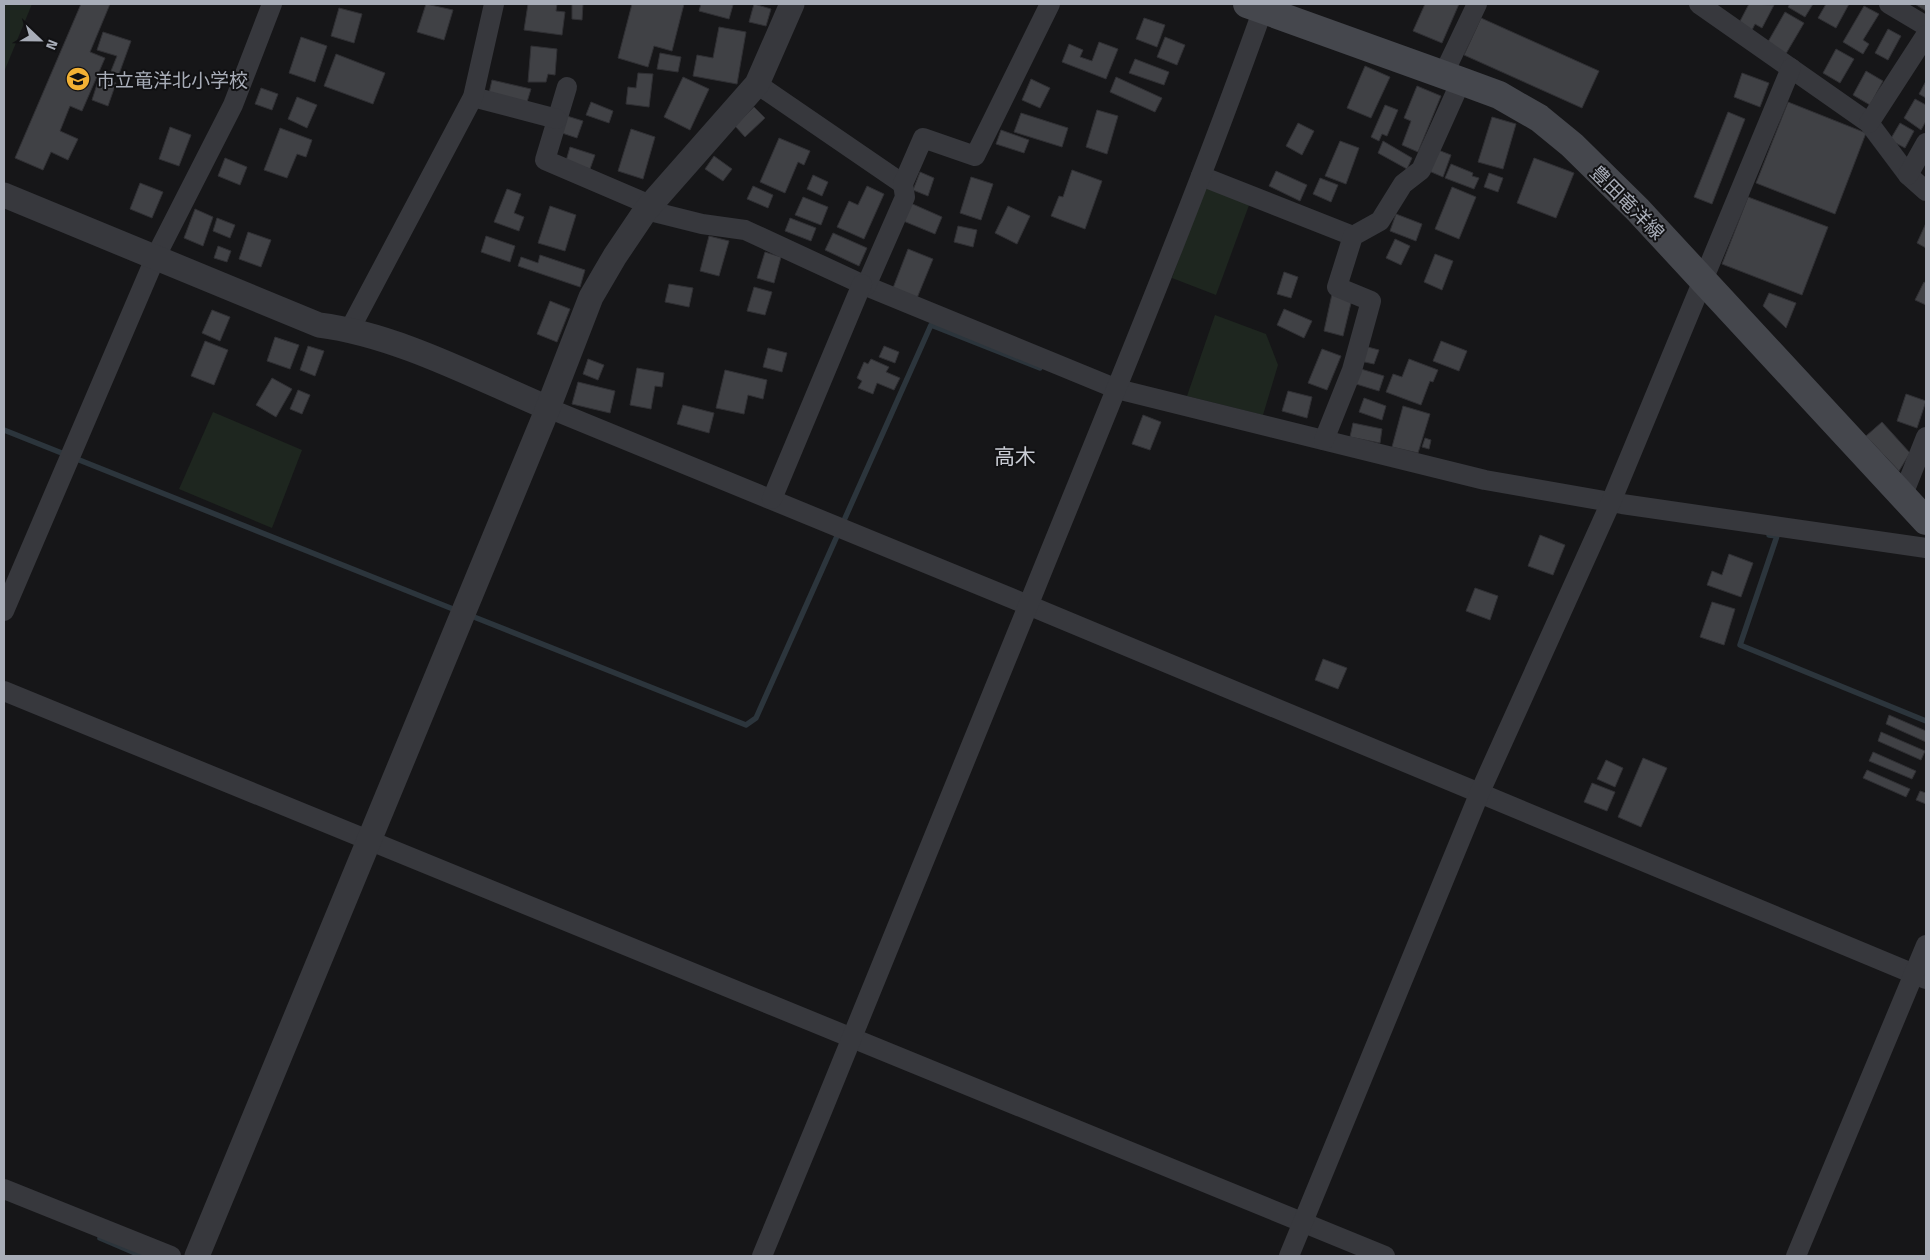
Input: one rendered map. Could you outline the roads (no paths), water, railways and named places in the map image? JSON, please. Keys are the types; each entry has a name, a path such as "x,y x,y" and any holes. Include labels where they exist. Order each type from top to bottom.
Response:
{"main road":[{"name":"豊田竜洋線","path":"1258,6 1499,95 1538,118 1572,145 1638,210 1926,521"}],"street":[{"path":"4,611 156,256 232,105 272,4"},
{"path":"350,329 473,97 494,4"},
{"path":"198,1256 548,408 591,297 615,256 648,208 756,84 792,4"},
{"path":"772,499 904,197 903,184 923,138 975,156 1050,4"},
{"path":"1324,440 1352,370 1371,301 1337,287 1353,236 1380,221 1403,184 1422,170 1477,4"},
{"path":"1699,4 1870,123 1908,175 1926,191"},
{"path":"1889,4 1926,26"},
{"path":"762,1256 853,1038 1117,388 1201,176 1258,6"},
{"path":"1870,123 1926,35"},
{"path":"1289,1256 1480,792 1611,502 1791,68"},
{"path":"756,84 903,184"},
{"path":"566,87 545,160 648,208 702,224 745,230 864,285 1117,388 1485,480 1611,502 1926,548"},
{"path":"473,97 557,119"},
{"path":"1908,175 1926,143"},
{"path":"1201,176 1353,236"},
{"path":"4,195 156,256 318,325 350,329 382,338 548,408 1028,604 1920,976"},
{"path":"1902,497 1926,437"},
{"path":"4,691 1385,1256"},
{"path":"1796,1256 1920,976 1926,945"},
{"path":"4,1189 171,1256"}],"waterway":[{"path":"469,615 746,725 756,718 931,325 1040,368"},
{"path":"4,430 458,611"},
{"path":"1769,535 1777,536 1740,645 1926,721"},
{"path":"100,1238 142,1256"}],"place":[{"name":"市立竜洋北小学校","path":"78,79"}],"district":[{"name":"高木","path":"1015,456"}]}
